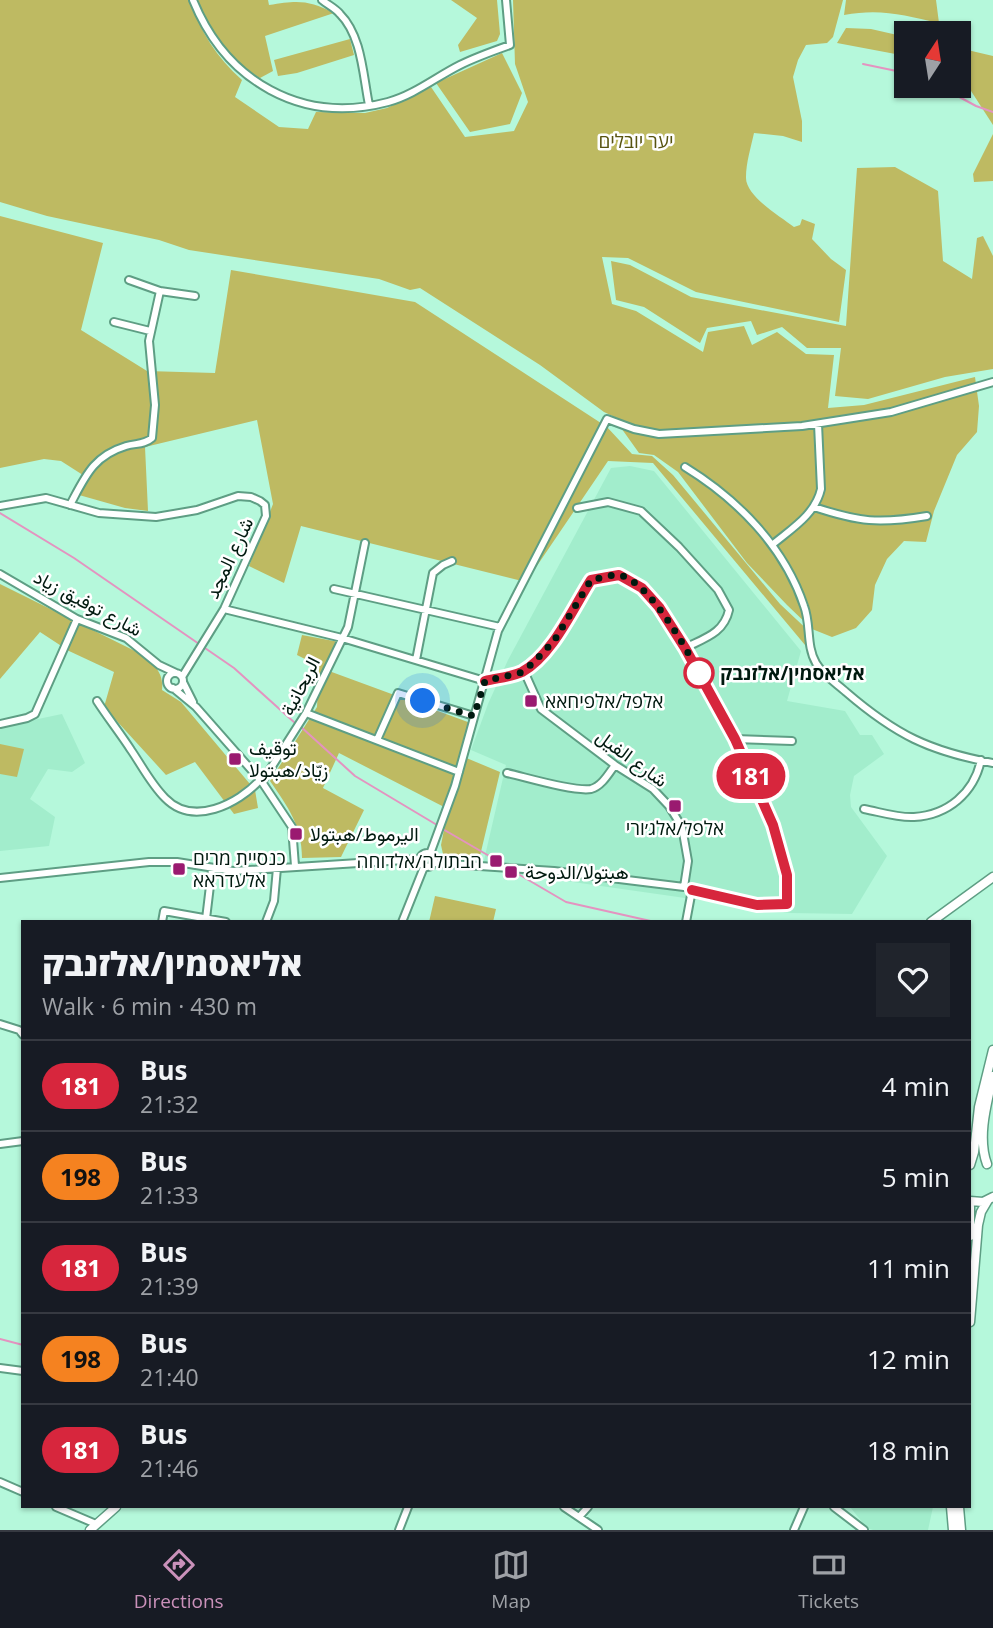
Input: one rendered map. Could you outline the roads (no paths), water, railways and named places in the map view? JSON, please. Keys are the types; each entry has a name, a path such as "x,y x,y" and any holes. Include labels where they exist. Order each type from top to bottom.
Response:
{"street":[{"path":"193,0 218,47 245,74 268,90 322,107 388,102 460,65 510,45 506,0"},
{"path":"322,0 340,14 351,28 369,105"},
{"path":"129,280 160,291 195,296"},
{"path":"70,505 97,460 152,438 155,405 150,331 160,291"},
{"path":"114,322 150,331"},
{"path":"430,854 459,772 500,627 607,419 634,429 659,433 818,424 891,412 993,382"},
{"path":"772,545 808,515 821,489 818,424"},
{"path":"685,467 715,486 737,505 772,545 797,587 808,622 811,651 824,673 881,721 928,747 993,763"},
{"name":"شارع المجد","path":"0,506 46,498 99,513 156,517 197,510 238,496 251,496 260,500 265,505 266,516 224,609 183,680"},
{"path":"576,508 608,502 641,511 718,590 729,610 727,620 721,630 685,648"},
{"path":"814,507 854,519 881,522 927,516"},
{"name":"الريحانية","path":"97,701 143,769 166,799 174,805 191,810 212,810 238,799 261,781 306,713 348,627 365,543"},
{"path":"416,660 433,573 452,561"},
{"name":"شارع توفيق زياد","path":"0,574 77,620 126,638 159,665"},
{"path":"224,609 342,638 485,681 524,671 554,641 591,580 619,575 642,588 659,607 735,739 773,825 787,875 787,904 757,905 684,887 554,871 434,863 428,868 424,867"},
{"path":"334,589 500,627"},
{"path":"0,724 27,718 38,709 77,620"},
{"path":"159,665 176,673 183,680 196,707"},
{"path":"159,665 167,682 196,707 261,781 292,827 295,866"},
{"name":"شارع الفيل","path":"524,671 541,709 615,765 653,789 669,806 682,827 688,861 684,887"},
{"path":"167,682 170,675 176,673"},
{"path":"173,688 180,687 183,680"},
{"path":"377,740 398,693 474,716"},
{"path":"306,713 459,772"},
{"path":"735,739 792,741"},
{"path":"864,809 913,817 934,813 957,802 970,789 981,760"},
{"path":"507,773 591,789 602,782 615,765"},
{"path":"0,877 149,862 177,862 233,871 420,859 424,854 430,854 434,863"},
{"path":"403,920 424,867 420,859"},
{"path":"267,920 274,901 277,868"},
{"path":"206,919 212,869"},
{"path":"935,920 993,877"},
{"path":"686,920 692,890"},
{"path":"162,920 164,911 213,920"},
{"path":"0,1024 21,1032"},
{"path":"971,1162 979,1107 993,1050"},
{"path":"991,1166 982,1144 993,1076"},
{"path":"0,1144 21,1141"},
{"path":"971,1165 979,1163 991,1166"},
{"path":"971,1201 977,1203 990,1198"},
{"path":"971,1310 978,1225 981,1212 990,1198"},
{"path":"0,1368 21,1369"},
{"path":"0,1482 21,1491"},
{"path":"58,1508 93,1527 115,1508"},
{"path":"399,1530 408,1508"},
{"path":"566,1508 598,1530"},
{"path":"579,1517 587,1508"},
{"path":"794,1530 804,1508"},
{"path":"835,1508 862,1529"},
{"path":"951,1508 953,1530"},
{"path":"959,1508 961,1530"}],"waterway":[{"path":"863,64 894,70"},
{"path":"961,98 993,112"},
{"path":"0,513 74,558 234,668 295,723"},
{"path":"300,726 355,776 437,825"},
{"path":"441,828 503,864"},
{"path":"513,871 566,902 646,920"},
{"path":"0,1339 21,1344"}],"place":[{"name":"אליאסמין/אלזנבק","path":"699,673"},
{"name":"אלפל/אלפיחאא","path":"531,701"},
{"name":"توقيف زيّاد/هبتولا","path":"235,759"},
{"name":"אלפל/אלג׳ורי","path":"675,806"},
{"name":"اليرموط/هبتولا","path":"296,834"},
{"name":"הבתולה/אלדוחה","path":"496,861"},
{"name":"כנסיית מרים אלעדראא","path":"179,869"},
{"name":"هبتولا/الدوحة","path":"511,872"}],"park label":[{"name":"יער יובלים","path":"636,141"}]}
